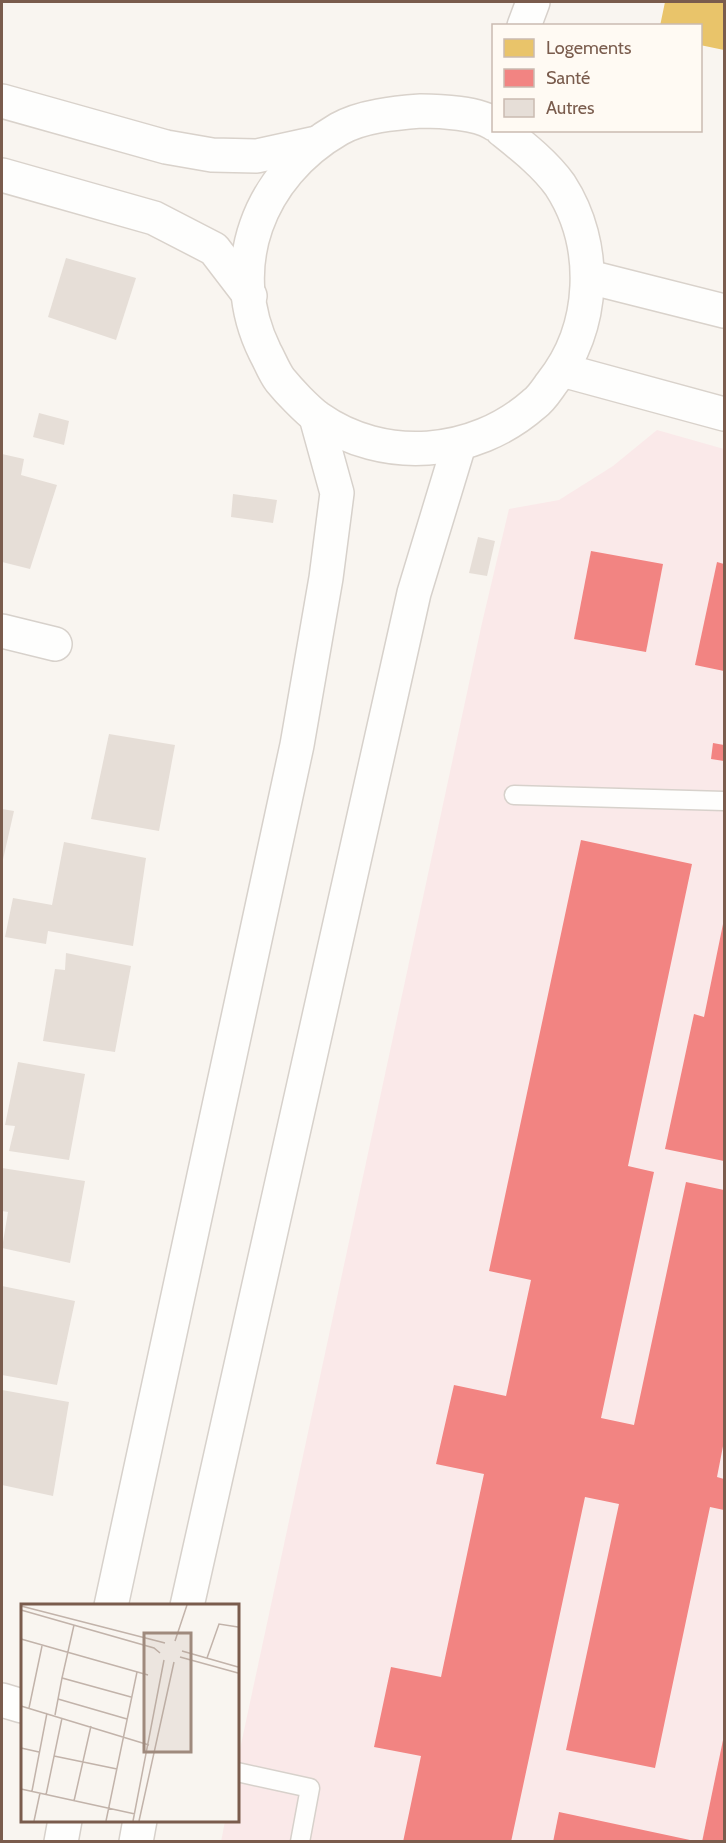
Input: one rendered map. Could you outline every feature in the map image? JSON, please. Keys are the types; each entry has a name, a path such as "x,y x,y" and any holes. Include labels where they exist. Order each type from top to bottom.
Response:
{"street":[{"path":"525,24 533,2"},
{"path":"2,101 166,147 212,155 257,156 321,142"},
{"path":"492,119 436,111 387,113 340,128 300,156 270,195 260,214 248,256 247,278 255,330 279,379 316,417 349,436 385,447 422,450 459,444 499,429 535,404 562,370 582,325 588,277 581,228 559,184 508,132"},
{"path":"2,176 154,218 214,249 250,296"},
{"path":"588,277 724,311"},
{"path":"562,370 724,414"},
{"path":"111,1604 297,745 326,578 337,493 316,417"},
{"path":"187,1604 414,593 459,444"},
{"path":"2,632 55,644"},
{"path":"2,1700 21,1706"},
{"path":"60,1842 65,1822"},
{"path":"136,1842 140,1822"}],"lane":[{"path":"514,795 724,801"},
{"path":"238,1772 310,1788 300,1842"}],"shaded area":[{"path":"657,430 724,449 724,1841 221,1842 225,1822 238,1822 238,1758 482,623 509,509 559,500 613,466"}],"building: Logements":[{"path":"665,2 724,2 724,50 702,45 702,24 660,24"}],"building: Santé":[{"path":"591,551 663,564 646,652 574,639"},
{"path":"717,562 724,564 724,671 695,665"},
{"path":"713,743 724,745 724,761 711,759"},
{"path":"581,840 692,864 628,1166 654,1172 601,1418 634,1425 686,1182 724,1190 724,1441 717,1477 724,1479 724,1510 710,1507 655,1768 566,1750 619,1504 585,1497 511,1842 403,1842 421,1756 374,1747 391,1667 441,1677 484,1474 436,1464 454,1385 506,1396 531,1280 489,1271"},
{"path":"723,924 724,1161 665,1149 694,1014 704,1017"},
{"path":"723,1740 724,1842 702,1842"},
{"path":"559,1812 690,1840 690,1842 553,1842"}],"building: Autres":[{"path":"66,258 136,278 116,340 48,317"},
{"path":"39,413 69,421 64,445 33,437"},
{"path":"2,454 24,459 21,475 57,485 30,569 2,562"},
{"path":"233,494 277,500 273,523 231,517"},
{"path":"478,537 495,541 487,576 469,573"},
{"path":"109,734 175,745 159,831 91,819"},
{"path":"2,809 14,811 2,864"},
{"path":"64,842 146,858 133,946 48,931 46,944 5,937 13,898 52,905"},
{"path":"66,953 131,966 115,1052 43,1041 55,969 65,970"},
{"path":"18,1062 85,1074 69,1160 9,1151 15,1126 5,1125"},
{"path":"2,1168 85,1181 70,1263 2,1248 8,1212 2,1211"},
{"path":"2,1286 75,1301 57,1385 2,1375"},
{"path":"2,1390 69,1402 53,1496 2,1485"}]}
